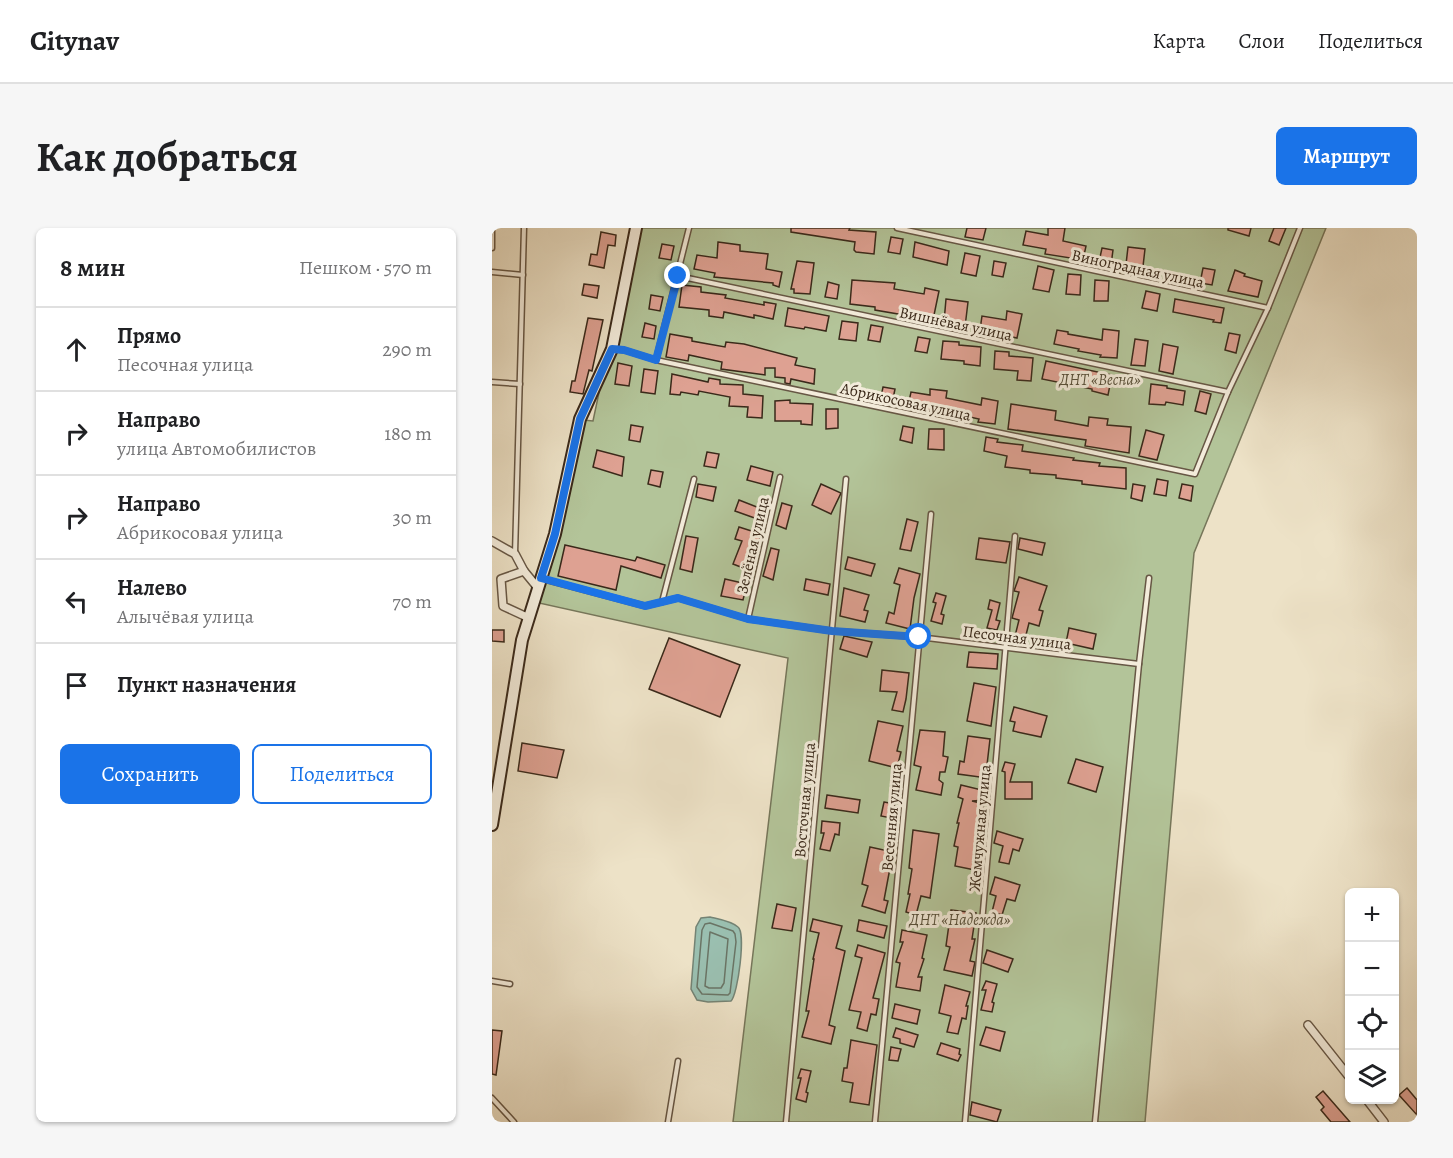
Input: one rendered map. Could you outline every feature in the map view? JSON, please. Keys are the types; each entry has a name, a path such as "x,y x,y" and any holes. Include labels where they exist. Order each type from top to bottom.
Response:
{"street":[{"path":"492,825 522,640 555,534 580,419 612,349 636,228"},
{"path":"492,541 514,554 524,571 540,583"},
{"path":"524,571 501,579 503,606 529,618"},
{"path":"1308,1025 1345,1072"},
{"path":"1369,1104 1384,1122"}],"lane":[{"path":"492,228 492,248"},
{"path":"514,554 524,228"},
{"path":"656,360 689,228"},
{"name":"Виноградная улица","path":"897,228 1268,308"},
{"path":"1228,392 1268,308 1300,228"},
{"path":"492,272 523,274"},
{"name":"Вишнёвая улица","path":"678,276 1228,392"},
{"name":"Абрикосовая улица","path":"612,349 1195,474 1228,392"},
{"path":"492,382 520,384"},
{"name":"Зелёная улица","path":"748,619 780,477"},
{"path":"662,602 694,479"},
{"name":"Восточная улица","path":"786,1122 846,479"},
{"name":"Весенняя улица","path":"875,1122 931,513"},
{"name":"Жемчужная улица","path":"965,1122 1015,536"},
{"path":"1095,1122 1149,578"},
{"name":"Песочная улица","path":"540,583 645,606 678,598 748,619 832,631 919,637 1139,664"},
{"path":"492,981 510,984"},
{"path":"668,1122 678,1061"},
{"path":"492,1098 514,1122"}],"green space":[{"name":"ДНТ «Надежда»","path":"634,228 1326,228 1194,553 1145,1122 733,1122 788,658 539,603 583,420 593,421"}],"water":[{"path":"710,917 732,923 738,927 740,932 740,964 731,1001 697,1000 691,989 696,927 701,918"}],"building":[{"path":"791,228 850,228 849,230 876,232 874,254 856,252 855,242 791,232"},
{"path":"967,228 986,228 983,240 965,237"},
{"path":"1048,228 1065,228 1063,241 1086,246 1083,260 1045,254 1046,249 1023,245 1026,231 1048,235"},
{"path":"1228,228 1251,228 1249,236 1228,230"},
{"path":"1274,228 1286,228 1279,245 1269,241"},
{"path":"601,232 616,235 615,246 608,245 604,268 589,265 591,254 597,255"},
{"path":"891,237 903,239 900,254 888,252"},
{"path":"718,242 740,245 740,251 768,254 766,269 782,272 779,287 773,283 714,277 715,273 694,269 697,255 717,258"},
{"path":"915,242 949,251 947,265 913,257"},
{"path":"662,244 674,246 671,260 659,258"},
{"path":"1128,247 1145,249 1142,275 1125,273"},
{"path":"1102,248 1113,250 1111,265 1099,262"},
{"path":"965,253 980,256 976,276 961,273"},
{"path":"797,261 814,263 810,294 794,293 794,289 791,289"},
{"path":"994,261 1006,263 1003,277 992,275"},
{"path":"1038,266 1054,270 1049,292 1033,289"},
{"path":"1203,268 1215,270 1212,285 1200,283"},
{"path":"1235,270 1245,274 1244,276 1262,281 1258,297 1228,291"},
{"path":"1068,274 1081,275 1080,295 1066,294"},
{"path":"852,280 895,283 894,289 924,294 925,288 939,291 933,320 850,304"},
{"path":"1095,280 1109,281 1108,301 1094,301"},
{"path":"828,282 839,285 837,299 825,297"},
{"path":"584,284 599,286 597,298 582,295"},
{"path":"682,285 701,287 701,292 726,295 725,298 764,305 764,302 776,304 773,319 724,312 723,318 709,316 709,310 679,307"},
{"path":"1146,291 1160,294 1157,311 1142,308"},
{"path":"651,295 663,297 660,311 649,309"},
{"path":"946,299 968,302 965,327 948,325 944,322"},
{"path":"1175,299 1224,308 1221,323 1173,312"},
{"path":"788,308 829,316 826,331 785,326"},
{"path":"1007,311 1022,314 1017,338 980,330 982,316 1006,320"},
{"path":"588,318 603,320 592,371 589,370 583,394 570,392 572,381 575,381"},
{"path":"842,321 858,323 856,341 839,339"},
{"path":"645,323 656,326 654,339 642,337"},
{"path":"871,325 883,327 880,342 868,340"},
{"path":"1103,329 1119,331 1117,358 1100,357 1101,355 1054,344 1057,330 1102,340"},
{"path":"1229,333 1240,335 1236,353 1225,350"},
{"path":"670,334 725,347 726,342 744,344 797,358 795,365 815,369 814,384 791,379 790,384 785,383 785,378 775,377 775,368 765,368 765,375 721,369 722,362 689,355 688,361 666,357"},
{"path":"918,337 930,339 927,353 915,351"},
{"path":"1135,339 1148,341 1145,366 1131,365"},
{"path":"943,341 981,347 980,366 964,364 964,361 941,359"},
{"path":"1163,344 1178,347 1173,374 1159,371"},
{"path":"995,351 1009,352 1009,356 1033,358 1031,381 1017,380 1018,371 994,369"},
{"path":"1046,361 1112,375 1108,395 1092,391 1092,389 1042,379"},
{"path":"618,363 632,366 629,386 615,384"},
{"path":"644,369 658,371 655,394 641,392"},
{"path":"672,374 708,382 709,378 720,380 720,384 743,385 743,394 763,396 762,418 747,417 748,407 729,406 730,397 699,391 698,395 681,392 680,395 670,394"},
{"path":"1151,384 1185,391 1183,405 1166,402 1165,405 1149,404"},
{"path":"883,387 895,389 892,404 880,402"},
{"path":"930,389 947,391 946,398 981,405 982,398 998,401 995,424 978,422 979,419 956,414 908,406 911,392 930,395"},
{"path":"1200,391 1211,394 1206,414 1195,411"},
{"path":"790,400 790,403 813,404 812,425 801,424 801,421 775,421 775,401"},
{"path":"1011,404 1056,411 1055,420 1088,426 1089,417 1108,419 1107,425 1131,427 1129,453 1085,446 1086,440 1008,429"},
{"path":"826,409 838,409 838,428 826,429"},
{"path":"631,425 643,427 640,442 629,440"},
{"path":"903,426 914,428 912,443 900,440"},
{"path":"929,429 944,429 944,450 928,449"},
{"path":"1146,430 1164,435 1157,460 1139,456"},
{"path":"986,437 998,439 997,442 1023,445 1022,451 1100,463 1099,466 1126,468 1126,489 1082,484 1082,481 1056,478 1056,475 1030,473 1030,470 1005,467 1007,456 984,451"},
{"path":"597,450 624,457 622,476 593,467"},
{"path":"707,452 719,454 716,468 704,466"},
{"path":"751,466 773,472 770,486 747,480"},
{"path":"651,470 663,472 660,487 648,484"},
{"path":"1157,479 1168,481 1166,496 1154,494"},
{"path":"698,484 716,487 713,501 696,497"},
{"path":"821,484 841,493 831,514 812,505"},
{"path":"1133,484 1145,486 1142,501 1131,498"},
{"path":"1182,484 1193,486 1191,501 1179,498"},
{"path":"739,500 767,511 763,521 735,511"},
{"path":"782,503 792,506 786,529 776,525"},
{"path":"907,519 918,522 911,551 900,549"},
{"path":"739,527 761,534 759,550 751,571 733,564 742,541 735,539"},
{"path":"686,536 698,538 692,572 680,569"},
{"path":"979,538 1010,542 1006,563 976,559"},
{"path":"1020,538 1045,543 1042,555 1018,549"},
{"path":"565,545 635,561 637,557 665,565 661,578 621,566 616,590 558,576"},
{"path":"771,548 779,550 773,580 763,576"},
{"path":"848,557 875,564 871,576 845,569"},
{"path":"899,568 920,574 910,629 886,623 889,612 894,614 900,585 894,583"},
{"path":"1019,577 1047,586 1039,610 1043,611 1039,626 1029,623 1025,639 1015,636 1019,620 1012,618 1019,592 1014,591"},
{"path":"725,579 747,584 743,600 721,596"},
{"path":"806,579 830,584 828,595 804,590"},
{"path":"844,588 869,595 864,610 868,611 865,622 840,616"},
{"path":"936,593 946,596 941,614 944,615 942,624 931,621"},
{"path":"990,600 1000,603 996,620 1000,621 997,630 987,628 992,610 988,609"},
{"path":"1069,628 1096,634 1093,649 1066,643"},
{"path":"492,630 504,630 504,642 492,641"},
{"path":"844,636 872,642 867,657 840,649"},
{"path":"669,638 740,665 720,717 649,689"},
{"path":"969,652 998,654 997,669 967,667"},
{"path":"882,670 909,673 903,712 892,710 897,692 880,691"},
{"path":"974,683 996,687 991,726 967,721"},
{"path":"1014,707 1047,716 1041,737 1013,731 1015,722 1010,721"},
{"path":"878,721 903,726 897,751 901,752 897,768 869,761"},
{"path":"920,730 945,732 943,756 948,757 945,772 940,772 939,780 943,783 941,795 916,790 921,767 914,765"},
{"path":"968,736 990,739 987,778 958,774 960,761 964,762"},
{"path":"522,743 564,750 557,778 518,771"},
{"path":"1076,759 1103,767 1096,792 1068,783"},
{"path":"1005,762 1015,764 1010,782 1032,782 1032,799 1005,799 1005,772 1002,771"},
{"path":"961,785 986,791 985,800 972,801 984,804 982,818 986,819 979,858 983,859 980,871 955,866 958,847 954,846 963,799 958,797"},
{"path":"827,795 860,800 858,813 825,808"},
{"path":"884,802 895,804 891,818 881,816"},
{"path":"822,821 840,823 839,835 835,834 830,851 820,849 824,833 821,833"},
{"path":"913,830 939,834 930,898 921,896 916,915 906,912 910,894 908,894 912,869 909,868"},
{"path":"997,831 1023,839 1019,851 1013,849 1009,864 999,862 1003,846 994,843"},
{"path":"870,847 893,852 884,900 888,901 885,913 862,906 868,886 862,884"},
{"path":"995,877 1020,885 1015,901 1007,899 1002,915 992,912 996,896 990,894"},
{"path":"777,904 796,908 792,931 772,928"},
{"path":"951,910 976,913 972,939 975,939 970,961 975,962 972,976 944,970 950,947 946,946"},
{"path":"813,919 842,926 836,948 845,951 829,1025 835,1027 831,1044 802,1037 809,1011 806,1011 819,933 810,931"},
{"path":"859,920 887,926 884,938 857,931"},
{"path":"902,930 927,935 922,958 924,959 918,977 922,977 920,991 896,987 900,963 896,962 903,942 900,942"},
{"path":"858,945 885,953 873,998 879,999 876,1015 871,1014 867,1031 857,1028 861,1012 849,1010 862,958 855,956"},
{"path":"987,950 1013,959 1008,972 983,963"},
{"path":"986,981 997,984 992,1012 981,1010 986,990 982,990"},
{"path":"945,985 970,992 966,1006 968,1006 966,1019 962,1018 958,1034 947,1032 951,1016 939,1013"},
{"path":"895,1004 920,1010 917,1024 892,1018"},
{"path":"986,1027 1005,1032 1000,1051 980,1045"},
{"path":"896,1028 918,1035 914,1047 900,1043 900,1039 893,1037"},
{"path":"492,1030 502,1031 496,1075 492,1074"},
{"path":"851,1040 877,1045 869,1105 850,1102 853,1083 842,1081 844,1068 847,1068"},
{"path":"941,1043 960,1049 959,1054 961,1055 958,1061 937,1054"},
{"path":"891,1047 901,1049 898,1061 889,1060"},
{"path":"801,1069 811,1071 806,1102 796,1099"},
{"path":"1407,1088 1417,1100 1417,1115 1399,1095"},
{"path":"1323,1091 1350,1122 1331,1122 1321,1110 1324,1107 1316,1097"},
{"path":"972,1102 1001,1110 997,1122 970,1115"}],"route":[{"path":"678,276 656,360 624,350 612,349 580,419 555,534 541,578 645,606 678,598 748,619 832,631 919,637"}],"park label":[{"name":"ДНТ «Весна»","path":"1100,379"}]}
